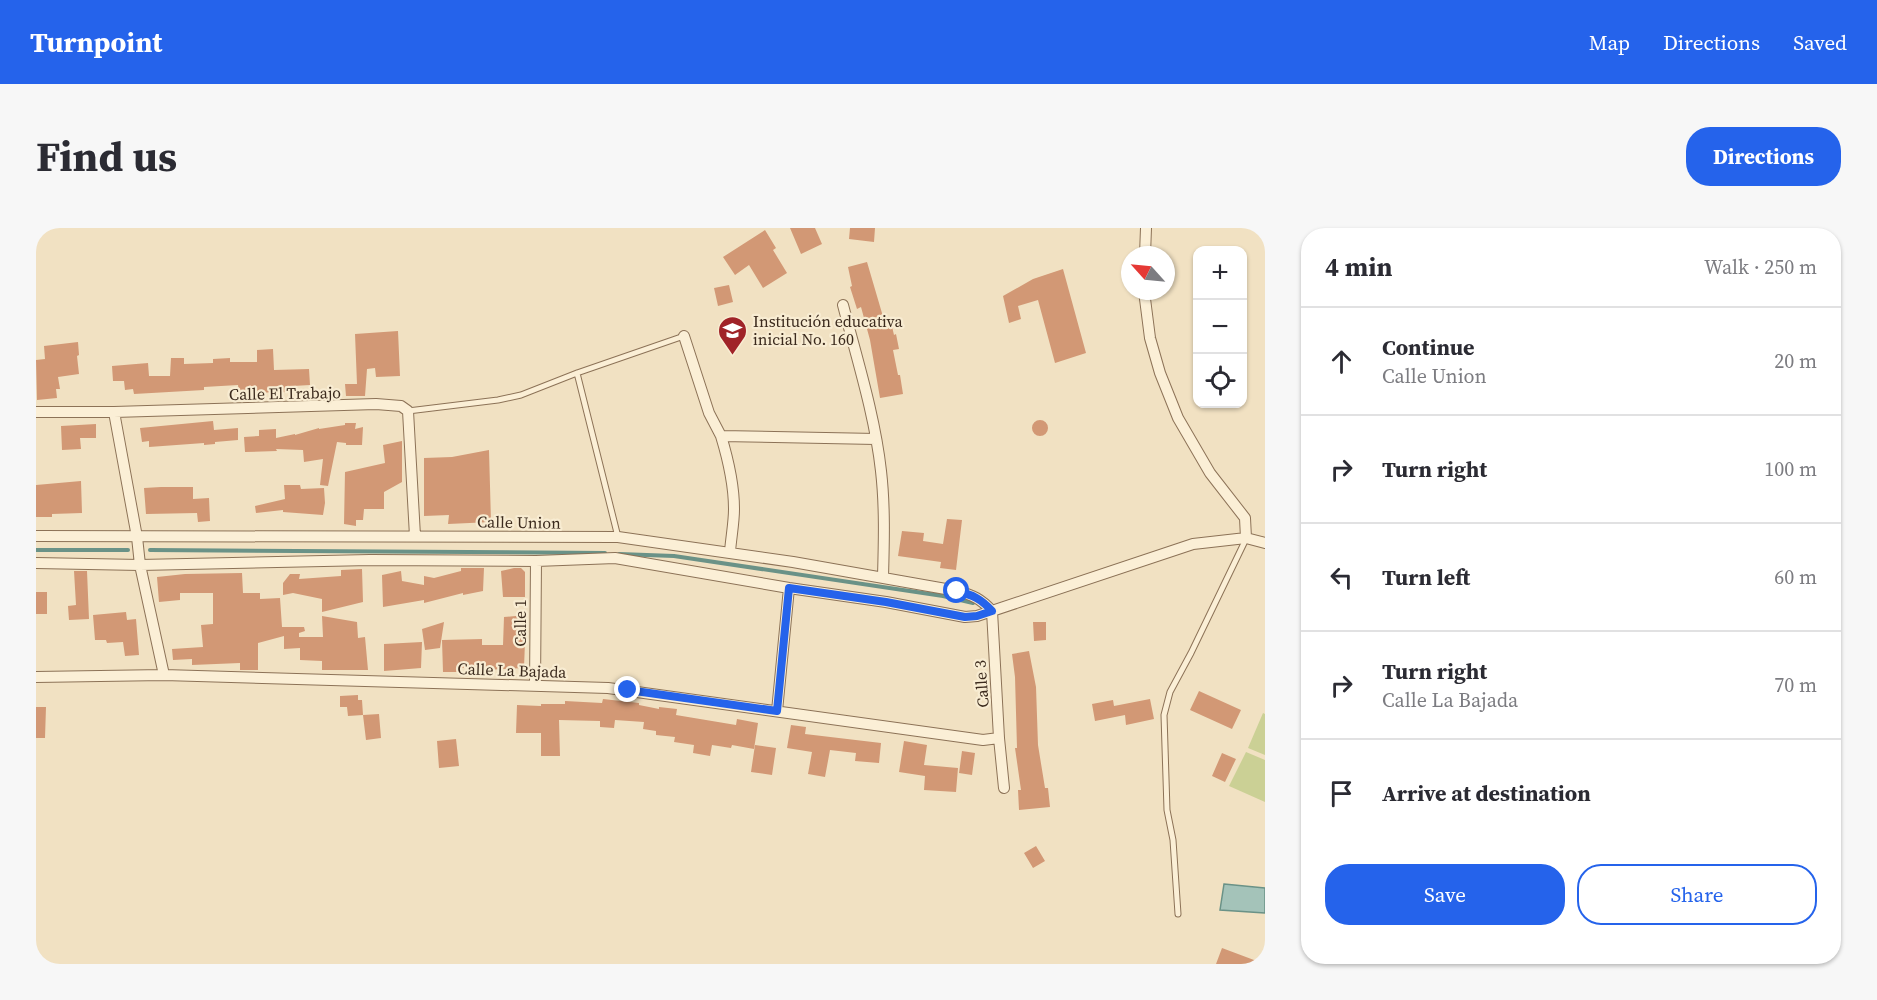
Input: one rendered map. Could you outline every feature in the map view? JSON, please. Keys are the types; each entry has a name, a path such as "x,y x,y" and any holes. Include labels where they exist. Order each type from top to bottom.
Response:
{"street":[{"path":"1145,246 1146,228"},
{"path":"1145,300 1150,338 1178,418 1210,472 1245,518 1246,538"},
{"path":"843,305 876,439 881,472 884,526 883,577"},
{"path":"684,336 709,413 721,435 726,452 734,497 730,552"},
{"name":"Calle El Trabajo","path":"36,412 387,404 401,406 408,411"},
{"path":"408,411 415,536"},
{"path":"114,412 140,565 164,675"},
{"path":"721,435 876,439"},
{"name":"Calle Union","path":"36,536 618,537 730,552 883,577 973,595 992,611"},
{"path":"36,563 140,565 370,560 536,561 615,558 965,617 977,616 1193,544 1246,538 1265,543"},
{"name":"Calle 1","path":"535,686 536,561"},
{"path":"777,711 789,588"},
{"name":"Calle 3","path":"992,611 1004,788"},
{"name":"Calle La Bajada","path":"36,677 164,675 618,689 983,741 999,738"}],"lane":[{"path":"408,411 521,395 684,336"},
{"path":"577,373 618,537"},
{"path":"1178,914 1173,840 1167,810 1164,715 1170,692 1246,538"}],"green space":[{"path":"1263,713 1265,714 1265,755 1248,748"},
{"path":"1246,752 1265,760 1265,802 1229,786"}],"water":[{"path":"1224,884 1265,888 1265,913 1220,910"}],"building":[{"path":"790,228 815,228 822,244 801,254"},
{"path":"850,228 875,228 874,242 849,239"},
{"path":"765,230 776,248 773,250 787,273 763,288 749,265 735,275 723,257"},
{"path":"867,262 884,320 890,318 894,335 896,334 899,349 893,350 903,394 880,398 870,340 861,307 857,309 850,287 852,286 848,267"},
{"path":"1063,269 1086,353 1055,363 1038,300 1018,306 1021,319 1009,323 1003,296 1033,279"},
{"path":"729,285 733,302 718,306 714,288"},
{"path":"398,331 400,376 376,377 375,368 367,369 365,396 346,396 345,384 357,384 355,334"},
{"path":"78,342 79,374 58,377 60,389 56,389 57,398 37,400 36,360 45,359 44,346"},
{"path":"273,349 274,370 309,369 310,385 293,386 293,392 239,393 238,385 204,387 204,390 134,394 133,389 125,390 124,381 113,381 112,366 148,363 149,376 170,376 171,358 184,358 184,364 213,363 213,359 230,358 230,362 257,362 257,350"},
{"path":"1040,420 1046,422 1048,428 1046,434 1040,436 1034,434 1032,428 1034,422"},
{"path":"213,421 214,430 238,428 238,440 204,445 204,443 149,447 149,441 142,442 140,428"},
{"path":"345,423 356,423 355,429 363,427 362,445 346,445 346,443 337,442 328,486 320,485 323,459 304,462 303,450 276,449 277,451 245,452 244,437 259,436 259,430 276,429 276,438 319,428 345,425"},
{"path":"96,424 96,438 80,438 81,449 62,450 61,426"},
{"path":"402,441 402,482 384,492 384,509 364,509 363,520 356,520 356,526 344,524 345,472 385,463 383,445"},
{"path":"489,450 491,522 448,524 449,515 424,516 424,458 452,457"},
{"path":"81,481 82,513 36,517 36,485"},
{"path":"284,485 300,485 301,489 324,488 323,515 283,512 283,510 256,513 255,506 285,499"},
{"path":"193,487 193,499 209,498 210,521 198,522 197,513 146,514 144,488"},
{"path":"947,519 962,520 956,570 940,568 941,562 898,556 902,531 924,533 923,541 943,544"},
{"path":"461,568 484,568 483,591 463,595 463,593 424,603 424,600 383,607 382,575 401,571 402,581 424,585 424,576 434,578 461,571"},
{"path":"521,568 525,572 525,597 503,597 501,571"},
{"path":"362,569 363,602 322,612 322,599 293,593 283,595 283,583 290,574 300,574 299,579 341,576 341,570"},
{"path":"74,571 87,571 89,619 69,620 68,606 76,605"},
{"path":"242,573 243,593 260,593 260,599 280,598 282,627 304,627 305,631 299,633 299,637 323,637 322,616 357,622 358,638 365,637 368,670 322,670 322,661 300,660 300,648 284,649 284,636 258,643 258,670 240,670 240,663 192,665 192,659 173,660 172,649 203,647 201,625 213,624 213,593 180,593 180,600 159,602 157,577"},
{"path":"36,592 47,592 47,614 36,614"},
{"path":"126,612 127,620 136,619 139,655 125,656 123,642 107,643 106,640 95,640 93,615"},
{"path":"526,615 524,668 483,670 483,667 460,668 461,672 443,672 442,640 482,639 482,645 503,645 504,617"},
{"path":"444,622 440,648 425,650 422,629"},
{"path":"1033,622 1046,622 1046,640 1034,641"},
{"path":"422,642 421,668 384,671 384,644"},
{"path":"1029,651 1036,687 1038,745 1050,807 1019,810 1018,790 1021,790 1015,748 1017,748 1015,677 1012,654"},
{"path":"1199,691 1241,710 1232,729 1190,710"},
{"path":"358,695 358,700 362,700 363,715 348,716 347,707 340,707 340,696"},
{"path":"603,699 639,703 639,705 659,709 659,707 677,709 676,715 736,725 737,719 758,723 754,749 732,745 731,748 712,745 710,756 693,753 694,745 674,742 675,737 656,735 656,731 643,729 644,722 615,720 614,728 600,727 600,721 559,720 560,756 541,756 541,733 516,733 517,705 565,704 565,701 602,703"},
{"path":"1150,699 1154,719 1126,725 1125,715 1095,721 1092,704 1113,700 1114,706"},
{"path":"36,707 46,707 45,738 36,738"},
{"path":"379,714 381,738 366,740 363,715"},
{"path":"791,725 806,727 805,734 881,743 879,763 855,761 856,753 830,750 825,777 808,774 812,752 787,748"},
{"path":"456,739 459,766 439,768 437,741"},
{"path":"904,741 927,745 924,765 958,768 956,792 924,790 925,776 899,772"},
{"path":"755,745 776,748 772,775 751,772"},
{"path":"962,751 975,753 972,775 959,773"},
{"path":"1222,753 1236,759 1225,782 1212,776"},
{"path":"1036,846 1045,861 1033,868 1024,853"},
{"path":"1222,948 1262,963 1262,964 1216,964"}],"waterway":[{"path":"36,550 128,550"},
{"path":"150,550 605,553"},
{"path":"619,554 674,556 943,596 973,603"}],"place":[{"name":"Institución educativa inicial No. 160","path":"732,356"}],"route":[{"path":"628,690 777,711 789,588 886,602 965,617 992,611 973,595 957,591"}]}
